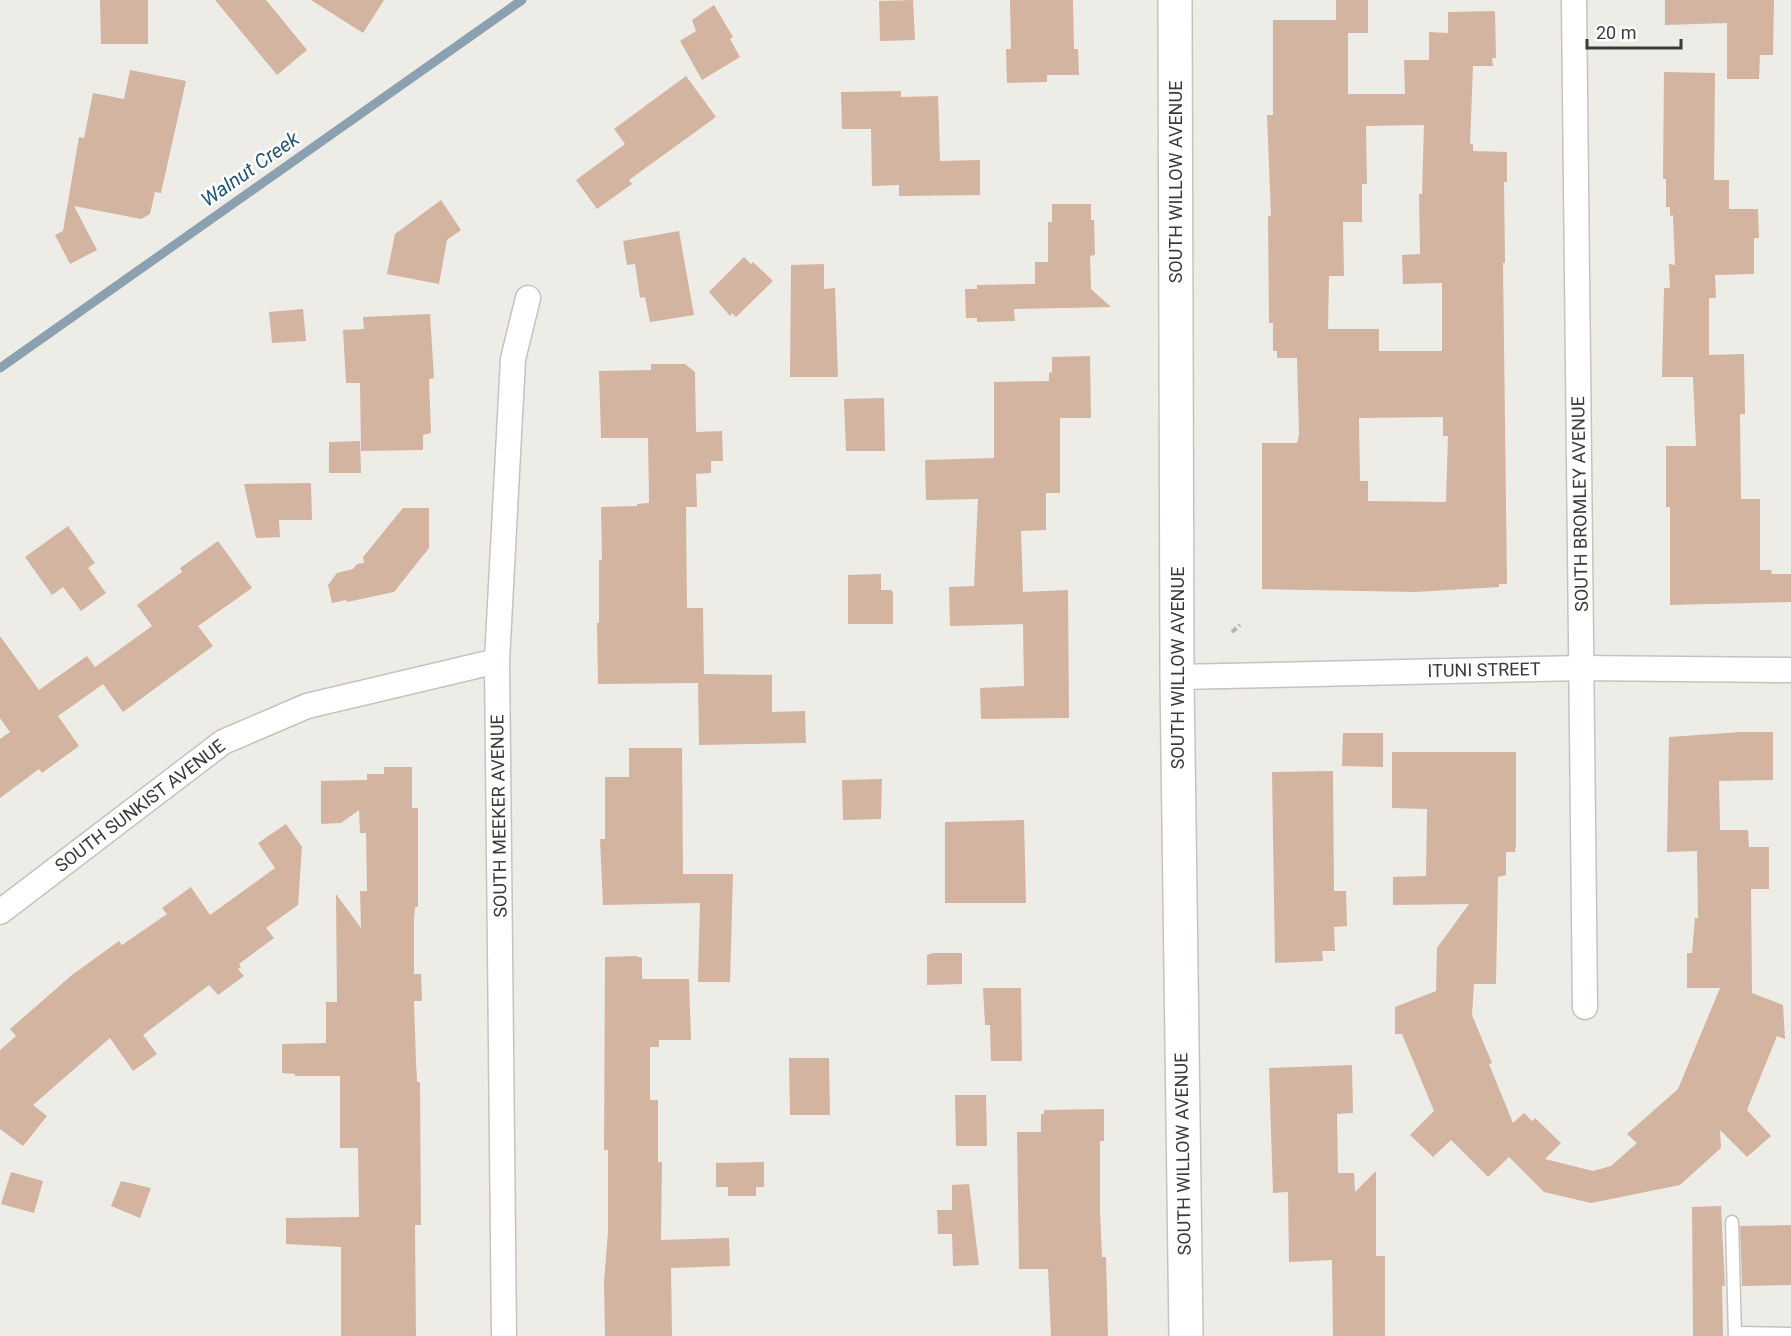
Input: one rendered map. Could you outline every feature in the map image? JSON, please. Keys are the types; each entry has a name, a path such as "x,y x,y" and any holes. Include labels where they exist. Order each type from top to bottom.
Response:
{"street":[{"name":"SOUTH WILLOW AVENUE","path":"1175,0 1177,677 1186,1336"},
{"name":"SOUTH BROMLEY AVENUE","path":"1574,0 1585,1007"},
{"name":"SOUTH MEEKER AVENUE","path":"504,1336 497,661 513,359 528,298"},
{"name":"SOUTH SUNKIST AVENUE","path":"0,912 223,742 307,706 497,661"},
{"name":"ITUNI STREET","path":"1177,677 1583,668 1791,670"}],"lane":[{"path":"1732,1222 1735,1335 1791,1334"}],"path":[{"path":"1232,632 1240,625"}],"building":[{"path":"100,0 148,0 148,44 101,44"},
{"path":"215,0 266,0 307,50 277,75"},
{"path":"311,0 384,0 363,33"},
{"path":"913,0 915,40 880,41 879,1"},
{"path":"1010,0 1073,0 1074,49 1078,49 1079,75 1047,75 1047,82 1007,83 1006,49 1011,49"},
{"path":"1336,0 1368,0 1368,33 1348,33 1348,94 1405,94 1404,60 1429,60 1429,32 1448,33 1448,12 1495,11 1496,58 1492,58 1493,66 1473,66 1470,144 1473,144 1473,151 1507,152 1507,182 1504,182 1505,263 1503,263 1507,584 1499,584 1499,587 1415,592 1262,589 1262,443 1297,443 1299,435 1297,358 1277,358 1277,351 1273,351 1273,323 1269,323 1268,216 1271,216 1267,115 1273,115 1273,20 1336,20","holes":["1424,125 1422,194 1419,194 1420,254 1402,255 1403,284 1442,283 1442,351 1379,351 1379,329 1328,329 1329,276 1344,276 1343,222 1362,222 1362,184 1367,184 1366,126","1443,417 1443,436 1448,436 1446,502 1368,501 1368,481 1360,481 1359,418"]},
{"path":"1665,0 1774,0 1773,55 1760,55 1759,79 1727,79 1727,23 1665,25"},
{"path":"714,5 733,37 730,39 740,57 702,80 680,41 696,31 692,20"},
{"path":"130,70 186,81 161,193 155,192 150,214 141,219 74,206 97,250 70,264 55,235 63,231 79,137 84,138 93,93 124,99"},
{"path":"1664,72 1715,73 1714,180 1729,180 1729,209 1758,209 1759,238 1754,238 1754,274 1715,275 1716,298 1709,298 1709,355 1744,354 1745,414 1740,414 1741,499 1760,499 1760,570 1772,570 1771,574 1791,574 1791,602 1670,605 1670,507 1666,507 1666,446 1696,446 1693,377 1662,377 1664,288 1670,288 1669,264 1675,265 1673,215 1670,216 1670,207 1666,207 1666,179 1663,179"},
{"path":"686,76 716,117 629,180 632,184 597,209 576,180 625,144 614,129"},
{"path":"901,91 901,97 938,96 940,161 980,160 980,195 899,196 899,185 872,186 871,129 842,129 841,92"},
{"path":"441,200 461,230 447,240 439,284 387,274 395,234"},
{"path":"1052,204 1091,204 1095,255 1090,256 1091,289 1111,307 1014,309 1015,321 977,322 977,318 966,318 965,289 977,289 977,285 1035,284 1035,262 1048,262 1048,222 1052,222"},
{"path":"679,231 694,315 650,322 645,297 640,298 635,264 627,265 623,241"},
{"path":"744,257 751,264 753,262 773,281 736,317 732,313 730,316 709,292"},
{"path":"824,264 824,289 835,288 838,377 790,377 791,265"},
{"path":"303,309 306,341 272,343 269,312"},
{"path":"430,314 434,378 429,379 431,433 423,435 423,450 361,451 360,383 346,383 343,330 364,329 363,317"},
{"path":"1090,356 1091,418 1060,418 1060,493 1046,493 1046,530 1021,531 1023,592 1068,590 1069,718 981,719 980,688 1024,686 1023,624 950,626 949,587 974,586 978,499 926,500 925,460 994,458 994,382 1049,381 1049,373 1052,372 1052,357"},
{"path":"651,364 685,364 695,372 696,432 722,431 723,461 711,461 711,473 696,474 697,507 686,507 687,608 703,608 704,674 772,675 772,712 805,711 806,743 699,745 698,683 598,684 597,623 599,623 599,560 602,560 601,507 637,506 637,504 649,503 648,438 601,438 599,371 651,370"},
{"path":"884,398 885,451 846,451 844,399"},
{"path":"360,441 361,473 329,473 329,442"},
{"path":"311,483 312,520 279,520 280,537 256,538 244,484"},
{"path":"403,508 429,508 429,548 394,592 332,603 328,585 337,573 353,569 357,564 364,563 363,557"},
{"path":"68,526 95,563 88,568 106,593 81,611 63,587 52,595 25,557"},
{"path":"218,541 252,588 198,626 213,646 123,712 103,684 58,716 79,746 42,773 39,769 0,798 0,739 10,732 0,718 0,636 39,690 87,656 95,667 152,626 137,605 182,572 180,568"},
{"path":"881,574 881,590 891,590 893,593 893,624 848,624 848,575"},
{"path":"1773,732 1773,780 1719,781 1720,830 1748,830 1749,847 1769,847 1769,889 1751,889 1752,993 1783,1005 1785,1039 1777,1036 1747,1110 1771,1136 1747,1157 1720,1130 1721,1148 1680,1185 1591,1203 1544,1192 1509,1157 1488,1177 1451,1140 1433,1157 1410,1135 1434,1111 1402,1034 1395,1034 1395,1007 1436,991 1437,948 1469,904 1393,905 1393,877 1426,876 1427,809 1392,808 1392,752 1516,752 1516,844 1515,852 1506,852 1506,875 1498,877 1496,984 1474,984 1472,1015 1513,1123 1524,1113 1532,1121 1535,1118 1561,1143 1545,1159 1593,1171 1611,1166 1637,1143 1627,1134 1678,1089 1720,988 1687,988 1687,953 1692,953 1695,918 1698,918 1697,851 1667,852 1669,737"},
{"path":"1343,733 1383,733 1383,767 1342,766"},
{"path":"629,748 682,748 683,874 733,874 730,982 698,982 700,903 603,905 600,839 605,839 605,777 629,777"},
{"path":"384,767 412,767 412,808 418,808 418,907 415,907 414,919 414,974 421,974 422,1001 414,1001 417,1082 420,1082 421,1225 415,1225 416,1336 341,1336 341,1247 286,1244 286,1218 359,1217 358,1148 340,1148 340,1076 295,1076 295,1074 282,1073 282,1044 326,1043 326,1002 337,1002 336,894 361,928 360,891 367,891 366,833 360,833 359,810 341,823 321,824 321,781 367,780 367,774 384,774"},
{"path":"1333,771 1334,891 1346,891 1347,926 1334,927 1335,951 1322,951 1323,961 1275,963 1272,772"},
{"path":"882,779 881,819 843,820 842,780"},
{"path":"1024,820 1026,903 945,903 945,822"},
{"path":"286,824 302,847 298,905 266,928 274,938 239,964 241,967 238,969 244,976 218,995 209,985 143,1035 157,1054 133,1071 110,1038 33,1105 47,1116 23,1146 0,1129 0,1050 16,1036 10,1029 72,975 119,941 122,945 167,914 162,908 191,887 210,915 275,868 258,843"},
{"path":"962,953 962,984 927,985 927,955"},
{"path":"636,956 642,958 642,979 689,979 691,1040 659,1040 659,1047 650,1047 650,1100 658,1100 658,1162 662,1162 661,1240 729,1238 730,1266 671,1268 672,1336 605,1336 604,1283 608,1231 608,1150 604,1150 605,957"},
{"path":"983,988 1021,988 1022,1061 991,1061 990,1025 985,1025"},
{"path":"789,1058 829,1058 830,1115 790,1115"},
{"path":"1352,1065 1353,1113 1337,1114 1338,1173 1354,1173 1355,1192 1376,1171 1376,1256 1385,1256 1385,1336 1333,1336 1332,1260 1289,1262 1288,1192 1273,1193 1269,1068"},
{"path":"955,1095 986,1095 987,1146 956,1146"},
{"path":"1104,1109 1104,1141 1100,1141 1100,1211 1102,1257 1106,1257 1108,1336 1051,1336 1048,1269 1019,1269 1017,1132 1041,1132 1041,1114 1044,1114 1044,1110"},
{"path":"764,1162 764,1187 756,1187 756,1196 728,1196 728,1187 716,1187 716,1163"},
{"path":"11,1172 43,1181 34,1213 1,1204"},
{"path":"121,1181 151,1188 140,1218 111,1206"},
{"path":"969,1184 979,1265 953,1266 952,1234 938,1234 937,1210 952,1210 952,1185"},
{"path":"1721,1206 1725,1286 1722,1286 1723,1336 1693,1336 1692,1207"},
{"path":"1791,1225 1791,1285 1742,1286 1740,1226"}],"waterway":[{"name":"Walnut Creek","path":"0,368 522,0"}]}
